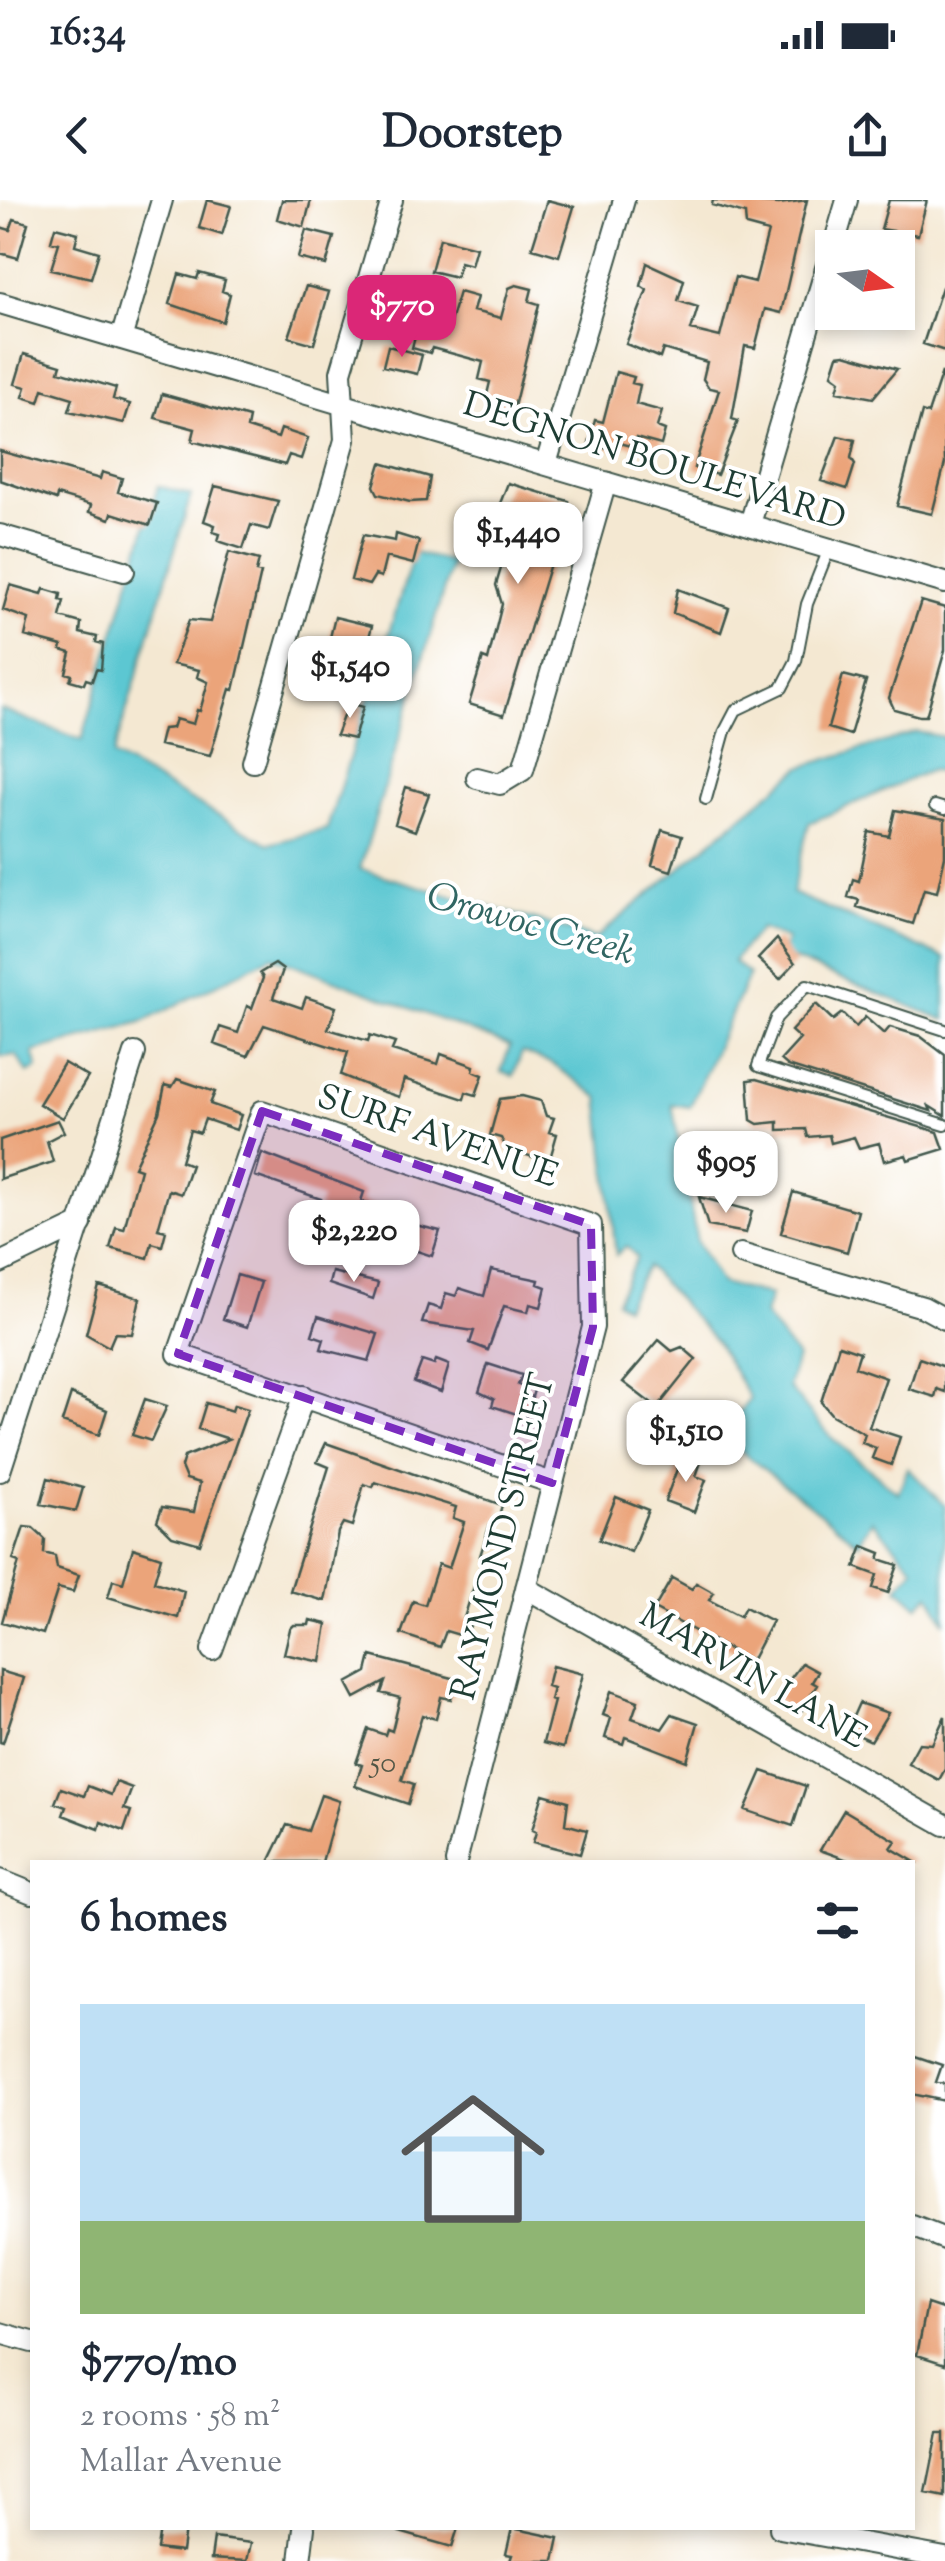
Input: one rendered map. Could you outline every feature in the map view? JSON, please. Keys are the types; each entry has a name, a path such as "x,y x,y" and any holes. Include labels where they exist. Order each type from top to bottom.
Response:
{"street":[{"path":"121,339 162,200"},
{"path":"254,762 345,440 342,372 392,200"},
{"path":"546,464 624,200"},
{"path":"838,230 847,200"},
{"name":"DEGNON BOULEVARD","path":"0,303 945,583"},
{"path":"750,524 815,308"},
{"path":"477,778 500,784 523,770 606,482"},
{"path":"0,534 124,571"},
{"path":"0,1471 135,1053"},
{"name":"SURF AVENUE","path":"304,1396 178,1354 262,1111 591,1226"},
{"path":"0,1262 80,1224"},
{"name":"RAYMOND STREET","path":"457,1860 593,1328 591,1226"},
{"path":"741,1254 923,1307 945,1319"},
{"path":"212,1650 304,1396 552,1483"},
{"name":"MARVIN LANE","path":"526,1588 945,1825"},
{"path":"0,1880 30,1892"},
{"path":"915,2227 945,2239"},
{"path":"0,2333 30,2341"},
{"path":"300,2561 304,2530"},
{"path":"791,2530 945,2558"}],"lane":[{"path":"706,799 725,731 736,710 782,688 796,661 807,604 830,549"},
{"path":"945,1030 807,985 776,1018 758,1066 945,1126"}],"highlighted area":[{"path":"262,1111 591,1225 593,1327 552,1483 178,1354"}],"water":[{"name":"Orowoc Creek","path":"158,486 191,495 113,756 269,844 327,829 414,553 452,562 360,869 596,938 801,767 917,732 945,737 945,774 931,770 809,823 792,893 945,958 945,1020 781,955 787,939 760,929 733,961 749,974 690,1107 672,1104 697,1242 721,1284 770,1295 764,1315 797,1357 788,1387 832,1438 898,1493 908,1468 945,1506 945,1623 930,1594 918,1606 898,1588 914,1568 872,1520 859,1543 720,1435 750,1399 717,1343 647,1266 625,1306 616,1301 637,1257 626,1246 616,1255 599,1097 551,1063 522,1052 513,1076 501,1072 510,1046 272,956 145,1021 33,1052 38,1068 28,1073 16,1055 0,1057 0,709 82,740"}],"building":[{"path":"207,200 231,206 222,235 199,228"},
{"path":"282,200 311,200 304,227 277,219"},
{"path":"547,200 574,207 559,256 532,248"},
{"path":"713,200 779,204 807,200 781,313 765,309 755,348 745,346 732,419 738,421 717,475 694,468 719,390 709,388 703,379 707,362 663,349 660,358 626,344 647,290 641,286 647,263 684,280 678,301 698,307 691,330 720,337 735,277 755,282 768,232 746,226 745,214 712,205"},
{"path":"889,200 927,200 918,235 915,230 881,229"},
{"path":"14,219 28,223 18,258 0,253 0,227 10,230"},
{"path":"55,227 78,233 75,245 99,252 91,278 51,269 59,243 51,241"},
{"path":"306,230 334,237 326,265 298,258"},
{"path":"440,238 476,247 471,265 460,262 456,277 431,271"},
{"path":"199,273 225,280 222,291 230,294 223,322 170,304 179,274 197,279"},
{"path":"516,285 532,289 529,301 539,304 514,407 486,399 490,382 479,379 483,362 432,348 430,353 412,348 419,322 448,329 459,292 477,297 473,311 501,318 509,288"},
{"path":"306,286 329,292 314,344 289,337"},
{"path":"945,287 945,351 923,344"},
{"path":"388,346 422,355 417,374 383,366"},
{"path":"24,354 61,365 59,371 116,388 113,399 130,404 124,423 69,411 73,398 43,389 39,402 23,397 26,387 15,384"},
{"path":"838,355 897,369 873,398 837,391 840,380 832,374"},
{"path":"616,372 634,377 632,383 640,385 636,404 662,411 657,427 665,430 661,445 636,438 634,447 619,443 616,450 589,443 595,420 603,422"},
{"path":"942,372 945,463 932,514 897,506 922,412 928,414"},
{"path":"162,394 249,418 247,428 278,438 281,429 308,438 301,459 289,455 285,465 192,441 195,429 155,418"},
{"path":"838,436 855,440 851,458 855,464 847,489 821,481"},
{"path":"0,451 100,479 102,472 122,478 118,492 157,503 150,525 112,513 110,519 89,512 91,505 57,495 56,500 0,480"},
{"path":"381,463 430,477 426,501 410,502 378,494 374,486"},
{"path":"508,483 569,501 504,715 469,704 483,658 488,660 502,604 496,585 511,535 492,524"},
{"path":"215,486 278,501 269,530 251,525 243,549 218,541 220,534 213,532 215,525 204,521"},
{"path":"396,534 419,541 413,564 386,557 381,577 375,575 369,585 351,580 363,535 395,541"},
{"path":"229,552 259,560 256,572 261,573 234,690 230,689 210,756 159,745 163,729 172,728 175,719 193,724 197,710 200,711 208,682 197,677 199,670 173,664 189,620 210,622"},
{"path":"10,585 42,594 44,589 61,594 60,600 64,601 60,617 81,623 80,633 97,637 96,642 103,644 101,670 96,669 92,681 86,679 84,684 70,680 72,675 66,673 71,653 61,650 62,646 25,636 29,619 3,610"},
{"path":"678,589 729,608 721,632 673,613"},
{"path":"921,601 945,608 945,650 926,716 894,709 889,698"},
{"path":"335,617 372,626 366,648 377,651 373,667 358,667 352,687 306,676 313,651 326,654"},
{"path":"843,675 866,681 850,735 828,728"},
{"path":"348,703 363,707 354,739 336,735"},
{"path":"406,787 429,794 415,831 395,824"},
{"path":"895,810 945,819 945,856 937,892 924,889 913,924 857,907 859,900 848,897 853,879 859,881 869,832 889,836"},
{"path":"662,830 682,836 671,871 652,865"},
{"path":"777,939 795,963 780,979 758,959"},
{"path":"275,964 283,970 273,998 302,1008 306,997 336,1007 328,1029 368,1041 370,1035 395,1043 392,1050 438,1064 441,1054 474,1066 473,1071 483,1075 476,1095 466,1092 464,1099 404,1079 399,1097 341,1075 348,1052 264,1025 248,1056 214,1044 220,1027 238,1033 263,978 260,973"},
{"path":"816,1004 833,1020 842,1013 856,1027 865,1017 884,1034 890,1027 920,1036 945,1055 945,1116 929,1106 931,1111 788,1066 781,1060 800,1039 791,1031"},
{"path":"64,1063 88,1077 63,1118 39,1104"},
{"path":"177,1079 215,1092 210,1104 241,1115 236,1130 205,1119 200,1133 190,1130 181,1161 191,1165 181,1194 169,1190 158,1229 166,1231 162,1246 152,1243 148,1258 110,1248 116,1227 124,1229 140,1169 134,1167 159,1113 165,1085 172,1087"},
{"path":"756,1079 938,1132 944,1149 908,1160 906,1155 884,1161 879,1143 859,1148 854,1137 831,1143 829,1135 808,1137 806,1129 778,1130 778,1122 758,1124 751,1120 748,1080"},
{"path":"522,1096 541,1101 546,1116 554,1118 549,1132 557,1134 549,1162 507,1149 501,1138 490,1135 500,1099"},
{"path":"58,1120 64,1132 47,1141 53,1162 0,1179 0,1140"},
{"path":"262,1153 364,1192 361,1201 381,1208 378,1216 440,1231 432,1256 381,1239 318,1208 321,1199 255,1176"},
{"path":"793,1192 858,1211 847,1252 781,1233"},
{"path":"699,1197 752,1211 746,1233 708,1226"},
{"path":"491,1270 539,1280 538,1284 546,1287 541,1307 530,1304 528,1312 504,1306 488,1350 470,1343 474,1331 422,1323 428,1305 441,1309 446,1293 456,1296 459,1288 484,1296"},
{"path":"332,1272 378,1283 373,1299 329,1284"},
{"path":"237,1275 261,1282 247,1327 223,1319"},
{"path":"99,1286 140,1298 132,1334 115,1333 109,1347 86,1334"},
{"path":"318,1316 378,1334 369,1361 321,1349 324,1339 312,1335"},
{"path":"659,1340 672,1351 682,1347 696,1359 657,1408 623,1382"},
{"path":"839,1345 860,1352 855,1367 886,1378 869,1427 900,1437 891,1465 872,1458 876,1448 862,1443 865,1434 832,1415 821,1402"},
{"path":"919,1358 945,1367 945,1392 937,1389 935,1397 909,1389"},
{"path":"436,1360 449,1365 441,1392 414,1382 422,1361 434,1365"},
{"path":"488,1364 522,1375 518,1385 534,1390 526,1417 492,1406 494,1399 479,1392"},
{"path":"71,1394 107,1410 99,1435 62,1422"},
{"path":"145,1399 167,1406 151,1441 132,1435"},
{"path":"206,1403 232,1411 234,1405 248,1409 200,1544 172,1536 157,1521 162,1507 194,1512 200,1483 186,1479 181,1467 184,1457 229,1439 198,1429"},
{"path":"326,1443 502,1505 498,1519 490,1524 480,1556 483,1557 464,1618 472,1620 466,1637 446,1631 440,1647 401,1634 413,1601 425,1605 438,1564 449,1568 464,1522 453,1518 456,1507 375,1482 373,1487 364,1484 352,1526 343,1523 338,1532 325,1601 290,1591 329,1467 317,1462"},
{"path":"682,1456 701,1462 696,1476 706,1480 694,1512 665,1501"},
{"path":"48,1478 83,1488 76,1511 41,1504"},
{"path":"616,1497 648,1510 631,1552 599,1540"},
{"path":"24,1527 33,1528 45,1539 44,1553 55,1556 57,1568 79,1575 73,1592 58,1588 43,1634 2,1622 19,1562 13,1560"},
{"path":"863,1546 881,1553 879,1559 898,1565 888,1593 873,1588 877,1575 855,1567"},
{"path":"133,1548 161,1557 154,1582 184,1591 178,1618 108,1597 113,1580 123,1583"},
{"path":"672,1578 692,1589 696,1583 714,1593 709,1600 740,1616 745,1607 772,1621 751,1661 654,1609"},
{"path":"310,1620 327,1624 321,1662 284,1654 290,1629 294,1625 309,1625"},
{"path":"371,1656 456,1679 451,1699 441,1697 436,1719 422,1715 402,1780 414,1784 408,1804 355,1786 362,1765 356,1763 368,1729 385,1735 387,1729 392,1731 400,1698 381,1693 385,1682 355,1698 347,1683 367,1672"},
{"path":"802,1663 818,1672 812,1682 817,1685 802,1710 795,1706 792,1712 776,1698"},
{"path":"552,1666 583,1674 563,1748 543,1743 554,1701 550,1700 553,1688 547,1686"},
{"path":"0,1671 24,1678 3,1743 0,1742"},
{"path":"611,1691 638,1701 632,1718 662,1729 672,1714 698,1723 687,1761 625,1737 623,1744 605,1738 611,1718 603,1715"},
{"path":"859,1703 888,1713 871,1741 847,1730"},
{"path":"945,1716 945,1769 939,1780 908,1763 919,1743 932,1744"},
{"path":"762,1771 806,1786 793,1826 745,1810"},
{"path":"116,1782 132,1788 124,1809 131,1811 124,1831 101,1822 99,1829 63,1815 66,1807 55,1803 61,1788 84,1796 88,1786 111,1795"},
{"path":"543,1794 568,1801 565,1824 587,1830 580,1854 533,1842 536,1832 532,1830"},
{"path":"321,1795 339,1801 323,1860 270,1860 287,1825 308,1831"},
{"path":"844,1810 896,1841 891,1848 912,1860 848,1860 820,1850"},
{"path":"915,2056 942,2065 936,2082 945,2084 945,2101 915,2095"},
{"path":"927,2304 945,2310 945,2364 917,2355"},
{"path":"938,2433 945,2433 945,2497 926,2493"},
{"path":"160,2530 185,2530 182,2552 157,2549"},
{"path":"400,2530 457,2530 452,2547"},
{"path":"512,2530 559,2538 554,2561 510,2561 512,2555 506,2554"},
{"path":"214,2538 251,2543 247,2561 211,2559"}]}
